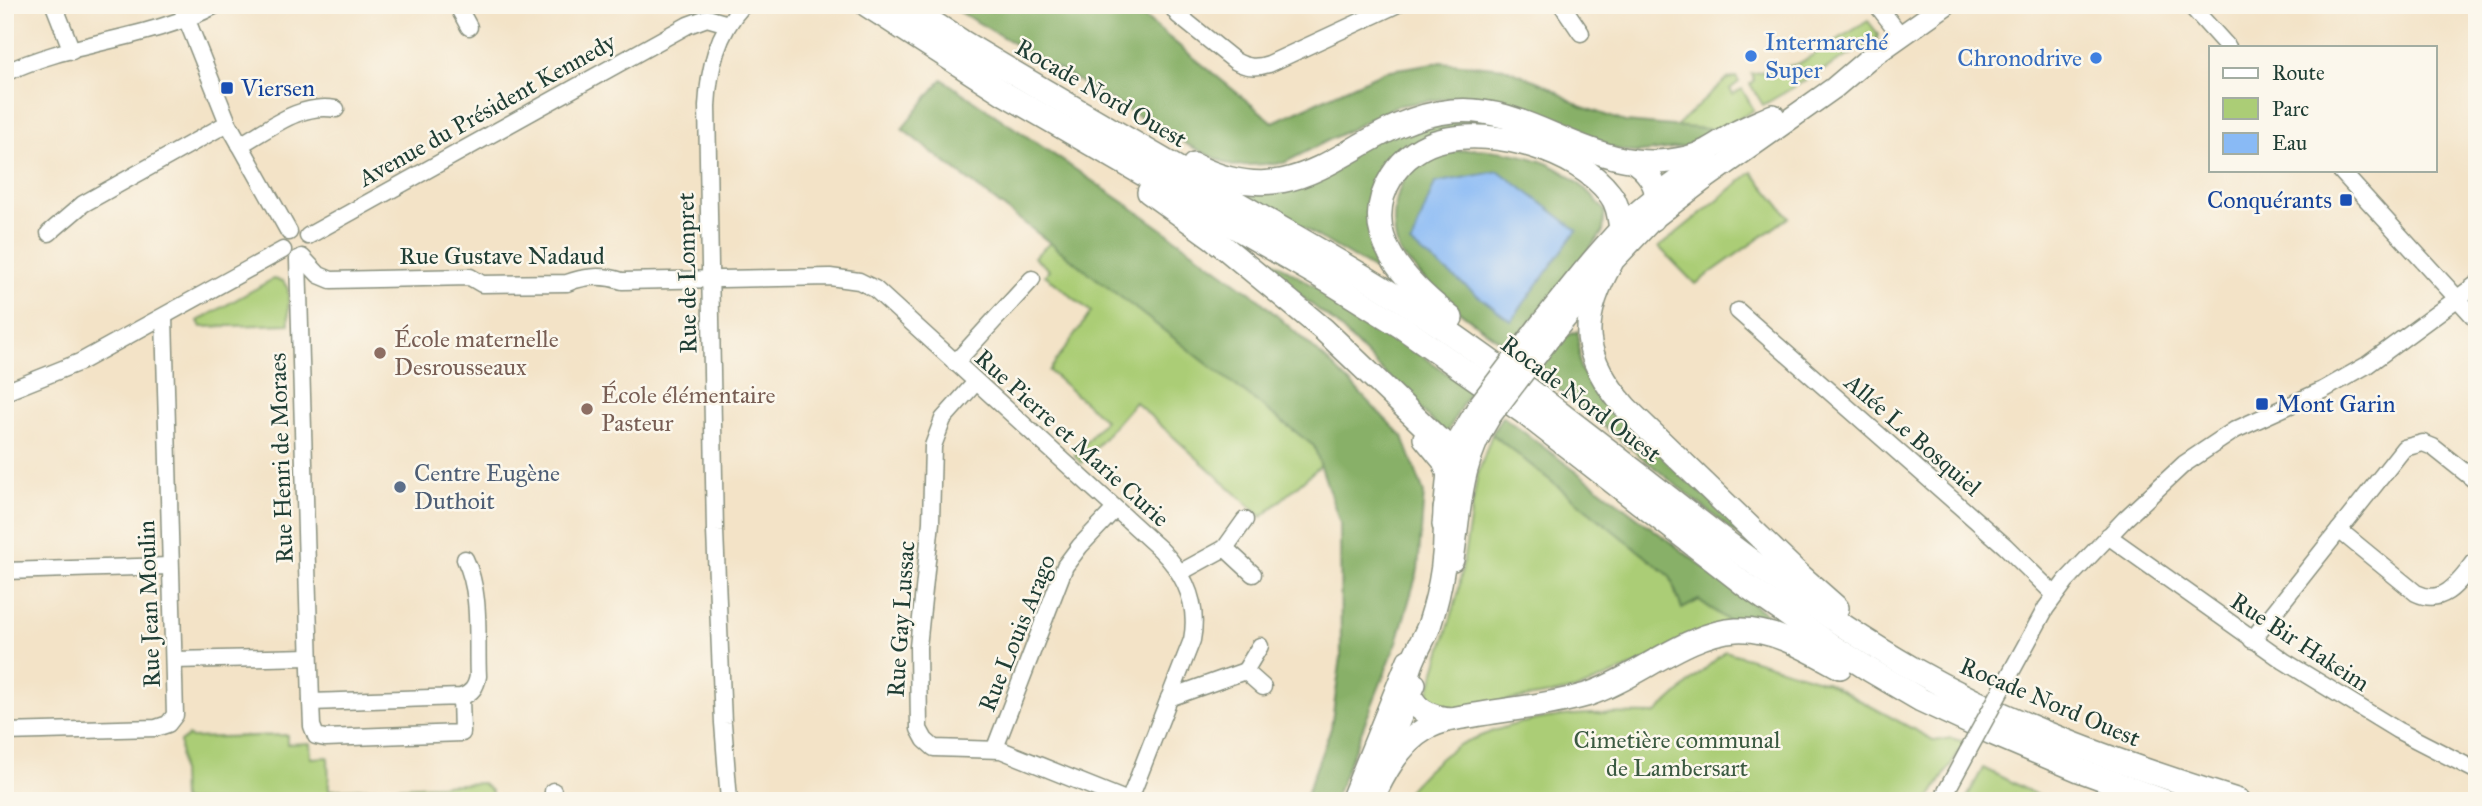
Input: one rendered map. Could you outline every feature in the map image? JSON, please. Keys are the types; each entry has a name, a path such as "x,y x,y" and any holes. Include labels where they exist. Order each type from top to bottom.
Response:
{"highway":[{"name":"Rocade Nord Ouest","path":"867,5 1005,94 1330,282 1421,339 1522,411 1744,584 1832,646 1921,701 2037,752 2164,801"},
{"name":"Rocade Nord Ouest","path":"905,5 1043,90 1366,278 1436,324 1529,389 1777,582 1915,670 1978,702 2066,741 2145,771 2239,801"},
{"path":"1043,90 1202,168 1249,183 1273,183 1304,175 1397,127 1422,117 1454,111 1493,114 1587,150 1635,162 1660,162 1694,156 1773,116"},
{"path":"1075,134 1221,245 1301,311 1437,438 1455,446 1468,444 1477,438"},
{"path":"1529,389 1480,342 1429,300 1397,266 1380,227 1382,200 1390,179 1408,157 1434,142 1466,137 1514,141 1561,157 1596,180 1614,200 1621,229"},
{"path":"1635,162 1651,176 1658,195 1653,219"},
{"path":"1611,263 1592,299 1588,325 1592,354 1608,386 1626,408 1802,578 1915,670"},
{"path":"1405,410 1419,432 1444,461 1448,472"},
{"path":"1445,509 1447,546 1443,570 1428,628 1407,685 1410,695 1425,713 1451,719"},
{"path":"1371,801 1384,775 1407,744 1425,729 1451,719 1586,695 1622,681 1692,642 1714,634 1739,630 1763,633 1790,642 1868,680 1921,701"}],"main road":[{"path":"1547,329 1653,219 1945,5"},
{"path":"1351,801 1424,620 1433,591 1448,472 1455,446 1621,229 1658,195 1773,116 1867,60"},
{"path":"1365,801 1436,634 1451,575 1464,476 1485,410"}],"street":[{"path":"54,5 72,51"},
{"path":"5,73 36,61 152,30 184,12 216,5"},
{"path":"457,5 469,27"},
{"path":"722,5 728,24"},
{"name":"Rue de Lompret","path":"729,801 715,530 708,88 714,56 728,24 743,5"},
{"path":"1172,6 1235,61 1256,68 1277,61 1396,5"},
{"path":"1562,5 1581,33"},
{"path":"1877,5 1901,36"},
{"path":"2190,5 2227,46"},
{"path":"184,12 228,123 289,232"},
{"name":"Avenue du Président Kennedy","path":"308,236 688,24 707,18 728,24"},
{"path":"240,145 309,108 323,106 335,109"},
{"path":"49,233 83,204 228,123"},
{"path":"2342,172 2477,320"},
{"path":"300,231 308,236 310,247 300,258 289,257 283,250 282,241 289,232 300,231"},
{"path":"5,392 79,362 283,250"},
{"name":"Rue Gustave Nadaud","path":"300,258 319,275 331,280 470,277 482,284 567,283 579,278 611,277 622,281 710,280"},
{"name":"Rue Henri de Moraes","path":"300,258 313,730 316,736 325,738 462,733 461,697"},
{"name":"Rue Pierre et Marie Curie","path":"710,280 830,278 859,281 883,296 1160,549 1181,572 1192,602 1192,640 1128,801"},
{"path":"955,363 1032,279"},
{"path":"1941,801 2054,595 2164,481 2217,440 2354,374 2385,354 2477,284"},
{"name":"Allée Le Bosquiel","path":"1738,312 2005,545 2054,595"},
{"name":"Rue Jean Moulin","path":"5,732 142,728 164,725 171,721 176,711 164,317"},
{"name":"Rue Gay Lussac","path":"976,382 943,419 933,446 931,522 918,657 918,721 921,734 934,748 995,748 1128,801"},
{"path":"2252,640 2404,448 2423,443 2433,447 2477,482"},
{"name":"Rue Louis Arago","path":"995,748 1065,566 1115,509"},
{"path":"1181,572 1225,548 1245,520"},
{"path":"2339,530 2424,597 2445,595 2455,587 2477,559"},
{"name":"Rue Bir Hakeim","path":"2108,537 2252,640 2370,715 2477,771"},
{"path":"1225,548 1253,574"},
{"path":"311,702 461,697 469,694 474,689 478,676 475,589 472,573 465,559"},
{"path":"5,571 170,566"},
{"path":"1169,698 1245,671 1260,646"},
{"path":"174,660 309,657"},
{"path":"1245,671 1263,687"}],"green space":[{"path":"948,5 1129,5 1273,122 1385,71 1440,62 1505,68 1546,85 1580,106 1625,122 1720,130 1697,145 1636,153 1611,148 1516,109 1461,96 1396,106 1284,163 1232,166 1190,146"},
{"path":"1868,21 1878,34 1877,39 1763,105 1750,84 1754,80 1751,74 1798,64"},
{"path":"1736,77 1739,82 1730,89 1733,94 1742,89 1754,110 1720,130 1674,128 1727,79"},
{"path":"942,79 1141,214 1255,296 1334,367 1403,437 1424,493 1418,570 1397,642 1334,801 1304,801 1331,728 1341,657 1340,523 1314,446 902,129"},
{"path":"1472,119 1509,127 1419,140 1373,211 1400,285 1239,190 1402,129"},
{"path":"1476,149 1516,154 1549,164 1578,182 1605,211 1603,232 1509,347 1446,301 1402,255 1395,236 1394,213 1399,191 1412,168 1432,156"},
{"path":"1752,172 1789,217 1695,284 1659,247"},
{"path":"1187,208 1392,334 1470,390 1446,435 1336,324"},
{"path":"1051,242 1314,446 1321,465 1262,517 1135,402 1082,463 1074,456 1105,420 1049,371 1091,312 1045,275 1049,270 1034,257"},
{"path":"273,279 283,281 288,289 289,324 201,327 198,321"},
{"path":"1578,331 1580,368 1594,390 1799,585 1536,371 1561,338"},
{"path":"1502,416 1800,639 1733,624 1699,600 1682,609 1670,576 1492,434"},
{"path":"1492,434 1671,576 1677,599 1699,600 1733,624 1576,690 1436,712 1426,701 1458,594 1477,477"},
{"name":"Cimetière communal de Lambersart","path":"1725,651 1826,682 1935,741 1951,738 1965,742 1928,801 1399,801 1424,773 1454,748 1499,729 1565,716 1655,714"},
{"path":"287,735 287,744 310,743 311,758 328,757 329,790 483,783 492,792 492,801 182,801 180,742 188,736"},
{"path":"1983,768 2049,801 1965,801"}],"water":[{"path":"1499,171 1577,230 1511,321 1411,244 1435,183"}],"place":[{"name":"Intermarché Super","path":"1751,56"},
{"name":"Chronodrive","path":"2096,58"},
{"name":"Viersen","path":"227,88"},
{"name":"Conquérants","path":"2346,200"},
{"name":"École maternelle Desrousseaux","path":"380,353"},
{"name":"Mont Garin","path":"2262,404"},
{"name":"École élémentaire Pasteur","path":"587,409"},
{"name":"Centre Eugène Duthoit","path":"400,487"}]}
